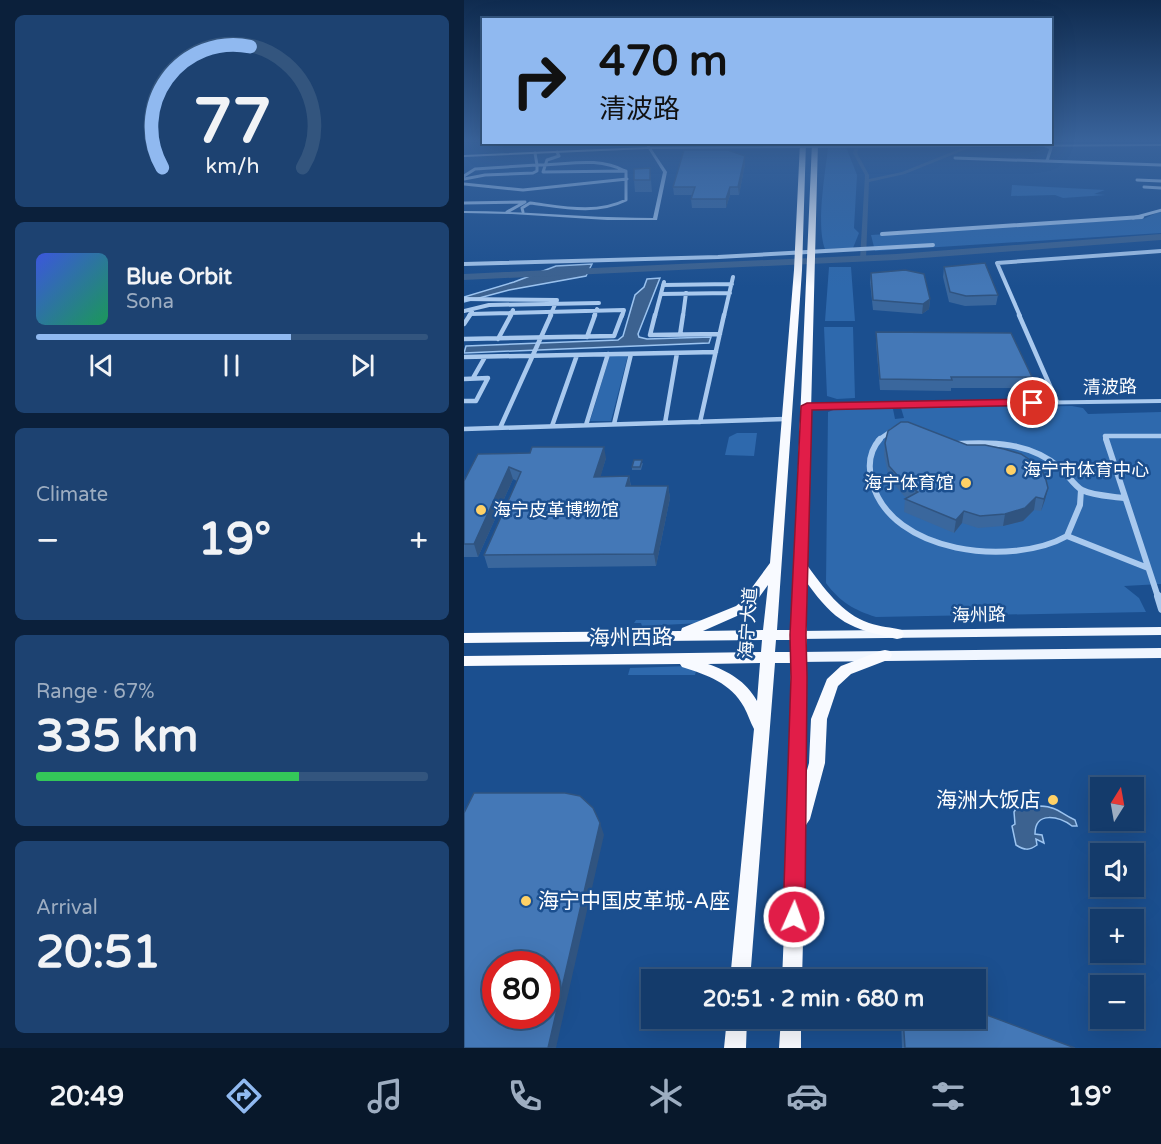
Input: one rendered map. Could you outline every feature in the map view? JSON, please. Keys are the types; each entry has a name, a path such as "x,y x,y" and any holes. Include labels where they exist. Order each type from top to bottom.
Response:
{"highway":[{"name":"海宁大道","path":"741,969 776,563 785,419 798,270 802,189"},
{"path":"792,969 797,834 798,635 814,189"},
{"path":"677,636 741,609 776,563"},
{"path":"800,564 817,587 844,616 862,626 897,634"},
{"name":"海州西路","path":"464,638 798,635"},
{"path":"797,834 817,763 819,719 832,683 846,670 884,655"},
{"name":"海州西路","path":"464,661 799,657"},
{"path":"671,659 701,666 733,681 745,693 754,709 761,730"},
{"path":"735,1048 736,1029"},
{"path":"790,1048 791,1029"}],"main road":[{"name":"海州路","path":"798,635 1162,631"},
{"path":"799,657 1162,653"}],"street":[{"path":"512,189 533,189"},
{"path":"523,212 522,208 530,203 590,208 619,204 626,200 624,189"},
{"path":"464,212 523,212 608,219 655,219 661,189"},
{"path":"464,203 525,202 507,212"},
{"path":"882,234 1138,218 1162,210"},
{"path":"464,264 718,257 933,245"},
{"path":"1057,402 997,263 1162,251"},
{"path":"700,422 733,277"},
{"path":"720,334 650,335 663,284 732,284"},
{"path":"661,294 730,293"},
{"path":"680,335 686,294"},
{"path":"464,299 475,301 557,300 556,303"},
{"path":"464,324 471,312 489,305 599,302 587,337"},
{"path":"500,428 556,303"},
{"path":"498,339 516,304"},
{"path":"464,311 511,313 624,310 614,336 464,339"},
{"path":"464,357 716,352"},
{"path":"665,423 677,353"},
{"path":"586,425 608,354"},
{"path":"614,424 631,354"},
{"path":"552,426 577,355"},
{"path":"473,378 485,357"},
{"path":"464,379 488,378 476,401 464,401"},
{"name":"清波路","path":"807,406 1162,401"},
{"path":"464,429 785,419"},
{"path":"899,428 881,435 872,449 871,481 896,521 928,540 964,548 1020,550 1059,543 1067,536 1080,505 1081,490"},
{"path":"1162,436 1105,436 1162,609"},
{"path":"948,442 958,445 976,442 1002,443 1032,450 1051,459 1067,472 1081,490 1124,498"},
{"path":"1067,536 1148,568"}],"shaded area":[{"path":"823,189 856,189 854,228 859,233 853,248 825,249 822,239"},
{"path":"1012,189 1105,190 1094,194 1106,195 1063,198 1055,195 1011,196"},
{"path":"1161,211 1161,233 875,251 871,235 1143,219"},
{"path":"592,264 586,276 509,290 464,302 464,297 556,266"},
{"path":"829,267 851,267 855,321 825,321"},
{"path":"660,278 638,334 639,337 647,339 711,337 709,343 464,353 466,346 618,340 623,336 635,295 644,287 647,279"},
{"path":"824,327 853,327 855,398 837,399 827,396"},
{"path":"610,355 628,355 611,421 590,421"},
{"name":"海宁市体育中心","path":"1072,406 1083,408 1088,414 1161,412 1161,584 1124,586 1139,598 1146,612 876,617 848,604 826,583 828,412 836,409 893,409 895,419 904,418 901,408"},
{"path":"737,433 757,433 754,456 725,455 729,437"},
{"path":"636,620 703,620 702,623 642,626 641,623 634,623"},
{"path":"690,666 696,671 695,675 628,675 630,668"},
{"path":"1040,806 1059,811 1075,820 1077,826 1055,818 1044,819 1036,826 1035,834 1042,835 1044,843 1036,839 1037,845 1031,848 1019,847 1016,845 1012,826 1015,824 1014,812 1017,807"}],"building":[{"path":"694,189 729,189 726,199 691,199"},
{"path":"985,263 998,295 966,296 950,292 944,267"},
{"path":"905,270 924,274 930,299 923,304 873,300 871,273"},
{"path":"876,332 1011,333 1032,377 951,377 952,380 880,379"},
{"name":"海宁体育馆","path":"901,422 908,422 967,445 985,445 1021,454 1039,466 1045,476 1048,488 1044,499 1036,497 1025,508 1005,514 980,516 964,511 956,520 905,499 918,492 905,484 889,466 885,443 888,431"},
{"path":"532,447 604,447 594,477 629,476 626,486 668,486 654,554 484,555 521,472 509,467 474,544 464,544 464,481 478,454 530,453"},
{"path":"634,460 642,460 640,467 632,467"},
{"name":"海宁中国皮革城-A座","path":"474,793 565,793 580,796 593,808 600,823 560,996 560,951 482,951 482,1029 552,1029 548,1048 464,1048 464,813"},
{"path":"986,1015 1075,1048 905,1048 904,1029 986,1029"}],"waterway":[{"path":"863,259 866,189"},
{"path":"464,277 896,257 1162,237"}],"place":[{"name":"海宁市体育中心","path":"1011,470"},
{"name":"海宁体育馆","path":"966,483"},
{"name":"海宁皮革博物馆","path":"481,510"},
{"name":"海洲大饭店","path":"1053,800"},
{"name":"海宁中国皮革城-A座","path":"526,901"}],"route":[{"path":"794,917 797,834 798,635 807,406 1033,403"}]}
